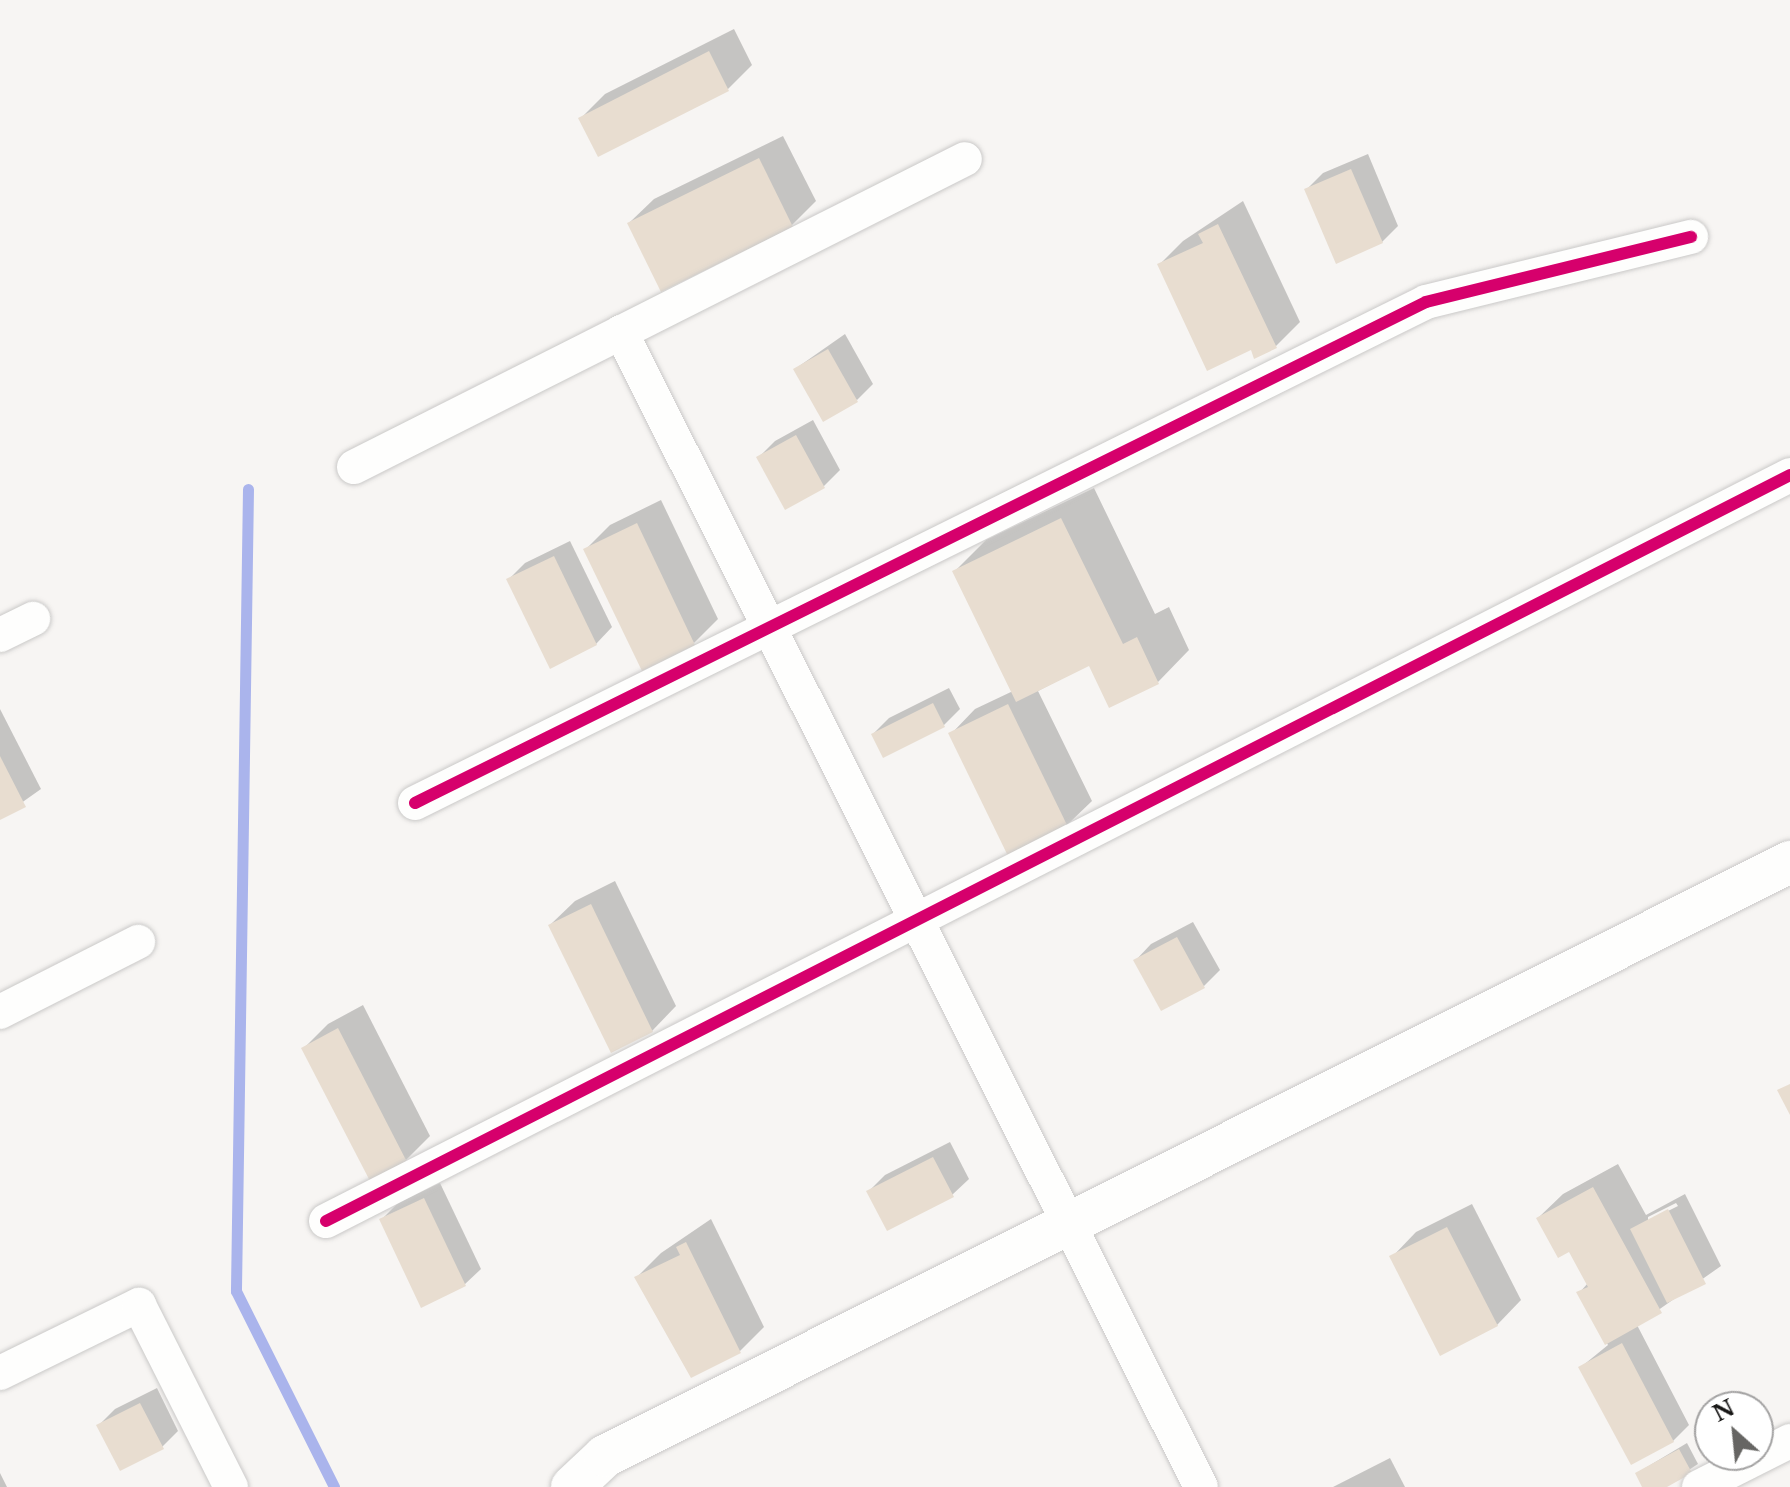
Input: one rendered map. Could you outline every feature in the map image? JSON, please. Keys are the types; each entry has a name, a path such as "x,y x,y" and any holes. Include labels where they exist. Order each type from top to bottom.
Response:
{"street":[{"path":"354,467 965,159"},
{"path":"415,803 1426,302 1691,237"},
{"path":"621,332 1201,1487"},
{"path":"326,1221 1790,475"},
{"path":"0,635 33,619"},
{"path":"572,1487 605,1456 1790,862"},
{"path":"0,1012 138,942"},
{"path":"0,1373 139,1305 231,1487"},
{"path":"1699,1487 1790,1441"}],"building":[{"path":"709,51 729,91 598,157 578,118"},
{"path":"759,158 793,227 661,292 627,223"},
{"path":"1351,169 1383,243 1336,264 1304,189"},
{"path":"1218,224 1277,348 1254,359 1251,350 1207,371 1157,264 1203,243 1198,234"},
{"path":"828,349 858,402 823,422 793,369"},
{"path":"796,435 825,488 785,510 756,457"},
{"path":"1061,518 1123,644 1137,637 1159,684 1109,708 1089,666 1016,702 952,571"},
{"path":"637,523 695,645 642,671 583,549"},
{"path":"554,556 597,645 550,669 506,579"},
{"path":"933,703 945,727 883,758 871,734"},
{"path":"1008,704 1068,827 1008,856 948,733"},
{"path":"0,756 26,807 0,820"},
{"path":"591,904 653,1032 611,1053 548,925"},
{"path":"1177,937 1205,988 1161,1011 1133,960"},
{"path":"338,1028 407,1162 370,1181 301,1048"},
{"path":"1790,1084 1790,1115 1777,1090"},
{"path":"933,1157 954,1197 887,1231 866,1191"},
{"path":"1593,1187 1662,1313 1605,1345 1576,1292 1588,1287 1569,1252 1558,1258 1536,1218"},
{"path":"424,1198 466,1286 421,1308 379,1219"},
{"path":"1668,1209 1706,1284 1667,1303 1630,1229"},
{"path":"1447,1227 1498,1326 1440,1356 1389,1256"},
{"path":"686,1242 741,1353 691,1378 634,1277 680,1255 676,1247"},
{"path":"1622,1343 1674,1442 1631,1465 1578,1367"},
{"path":"140,1403 164,1449 120,1471 96,1425"},
{"path":"1679,1449 1692,1473 1667,1487 1642,1487 1635,1473"}],"waterway":[{"path":"248,489 236,1291 334,1487"}],"cycle path":[{"path":"415,803 1426,302 1691,237"},
{"path":"326,1221 1790,475"}]}
